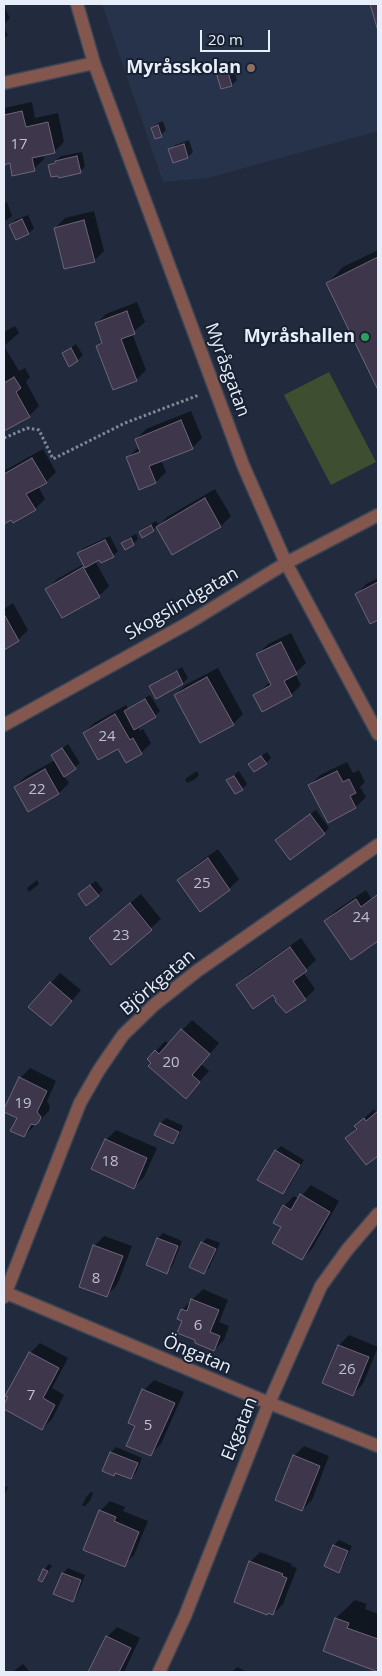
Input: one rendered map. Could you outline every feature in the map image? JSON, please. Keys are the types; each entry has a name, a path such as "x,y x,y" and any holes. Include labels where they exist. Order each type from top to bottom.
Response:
{"street":[{"name":"Myråsgatan","path":"77,4 94,63 243,465 286,563 378,734"},
{"path":"4,83 94,63"},
{"name":"Skogslindgatan","path":"4,725 190,622 286,563 378,515"},
{"name":"Björkgatan","path":"4,1294 80,1103 99,1070 123,1035 154,1005 197,971 378,845"},
{"name":"Ekgatan","path":"159,1672 185,1616 268,1403 321,1286 347,1250 378,1214"},
{"name":"Öngatan","path":"4,1294 268,1403 378,1446"}],"path":[{"path":"4,438 27,428 39,430 53,459 125,423 216,389"}],"shaded area":[{"name":"Myråsskolan","path":"102,4 378,4 378,131 208,178 163,182"}],"green space":[{"path":"329,372 376,462 331,485 284,395"}],"building":[{"path":"370,4 378,4 378,31"},
{"path":"226,65 232,86 221,89 215,69"},
{"path":"22,111 26,127 48,122 55,153 32,158 35,171 12,176 10,163 4,165 4,115"},
{"path":"158,125 162,137 155,139 151,128"},
{"path":"184,144 188,158 173,163 168,149"},
{"path":"77,156 81,173 59,178 58,176 51,177 48,165 55,163 55,161"},
{"path":"22,219 29,234 16,240 9,225"},
{"path":"84,220 95,262 64,269 54,228"},
{"name":"Myråshallen","path":"378,257 378,390 326,283"},
{"path":"127,311 135,334 121,339 137,381 113,390 96,346 102,343 95,323"},
{"path":"71,348 78,361 69,367 62,353"},
{"path":"14,377 21,388 16,392 30,417 4,431 4,383"},
{"path":"181,420 193,449 149,466 156,483 139,490 126,457 140,452 135,439"},
{"path":"32,458 47,483 26,494 36,510 13,523 11,520 4,524 4,474"},
{"path":"205,498 221,527 172,555 156,527"},
{"path":"151,525 154,531 142,538 139,532"},
{"path":"131,538 134,545 125,550 121,543"},
{"path":"105,540 114,557 101,563 99,560 85,568 77,553"},
{"path":"83,567 100,597 62,618 45,589"},
{"path":"378,582 378,620 370,624 355,594"},
{"path":"4,614 19,641 4,650"},
{"path":"281,642 297,674 284,681 292,696 262,712 253,695 271,685 256,654"},
{"path":"177,671 183,684 156,699 149,686"},
{"path":"207,677 234,725 200,743 174,695"},
{"path":"145,699 156,717 134,730 124,711"},
{"path":"115,714 130,740 133,738 142,754 126,763 118,749 98,760 83,733"},
{"path":"62,748 76,769 64,777 51,755"},
{"path":"261,756 267,764 254,772 248,764"},
{"path":"45,769 59,794 28,812 14,787"},
{"path":"337,771 343,782 349,779 356,793 350,796 356,808 328,823 308,785"},
{"path":"234,776 243,790 235,794 226,780"},
{"path":"310,814 325,834 290,860 275,840"},
{"path":"208,858 230,890 200,912 177,880"},
{"path":"90,885 99,896 86,906 78,894"},
{"path":"378,894 378,941 351,960 324,921 356,899 361,907"},
{"path":"130,903 152,930 111,965 89,938"},
{"path":"290,947 307,971 293,981 306,1000 286,1013 275,1001 273,995 253,1009 236,985"},
{"path":"50,982 72,1001 51,1026 28,1007"},
{"path":"181,1029 210,1054 192,1075 200,1082 186,1099 148,1066 151,1063 147,1059 155,1050 159,1054"},
{"path":"19,1077 47,1091 37,1112 41,1117 39,1122 35,1125 31,1124 24,1137 10,1131 17,1118 4,1112"},
{"path":"378,1111 378,1156 366,1165 345,1138 357,1129 354,1126 364,1118 366,1121"},
{"path":"160,1123 179,1132 173,1144 154,1135"},
{"path":"105,1139 147,1158 134,1189 91,1169"},
{"path":"275,1150 300,1165 283,1194 257,1180"},
{"path":"300,1194 330,1212 302,1260 272,1243 281,1227 273,1223 283,1205 291,1210"},
{"path":"157,1238 178,1246 167,1274 146,1265"},
{"path":"201,1242 216,1249 204,1274 189,1267"},
{"path":"93,1245 123,1256 107,1297 79,1287"},
{"path":"191,1299 219,1310 210,1332 220,1336 214,1351 195,1343 195,1340 177,1333 182,1321 177,1319 181,1309 187,1311"},
{"path":"338,1345 369,1357 353,1396 322,1383"},
{"path":"29,1352 59,1368 43,1398 55,1405 42,1430 4,1409 4,1404 8,1397 5,1396"},
{"path":"142,1389 175,1403 151,1456 126,1446 135,1426 128,1423"},
{"path":"110,1452 138,1463 131,1479 115,1473 114,1476 102,1471"},
{"path":"293,1455 320,1466 302,1511 275,1500"},
{"path":"99,1510 116,1517 114,1521 139,1532 125,1567 83,1550"},
{"path":"333,1545 348,1551 339,1573 324,1566"},
{"path":"249,1561 283,1574 282,1576 287,1578 273,1615 268,1613 267,1615 234,1602"},
{"path":"43,1569 48,1571 42,1582 38,1580"},
{"path":"62,1573 81,1580 73,1602 53,1594"},
{"path":"335,1618 349,1623 347,1628 378,1639 378,1672 323,1651"},
{"path":"106,1636 131,1648 119,1672 88,1672"}],"place":[{"name":"Myråsskolan","path":"251,68"},
{"name":"Myråshallen","path":"365,337"}]}
